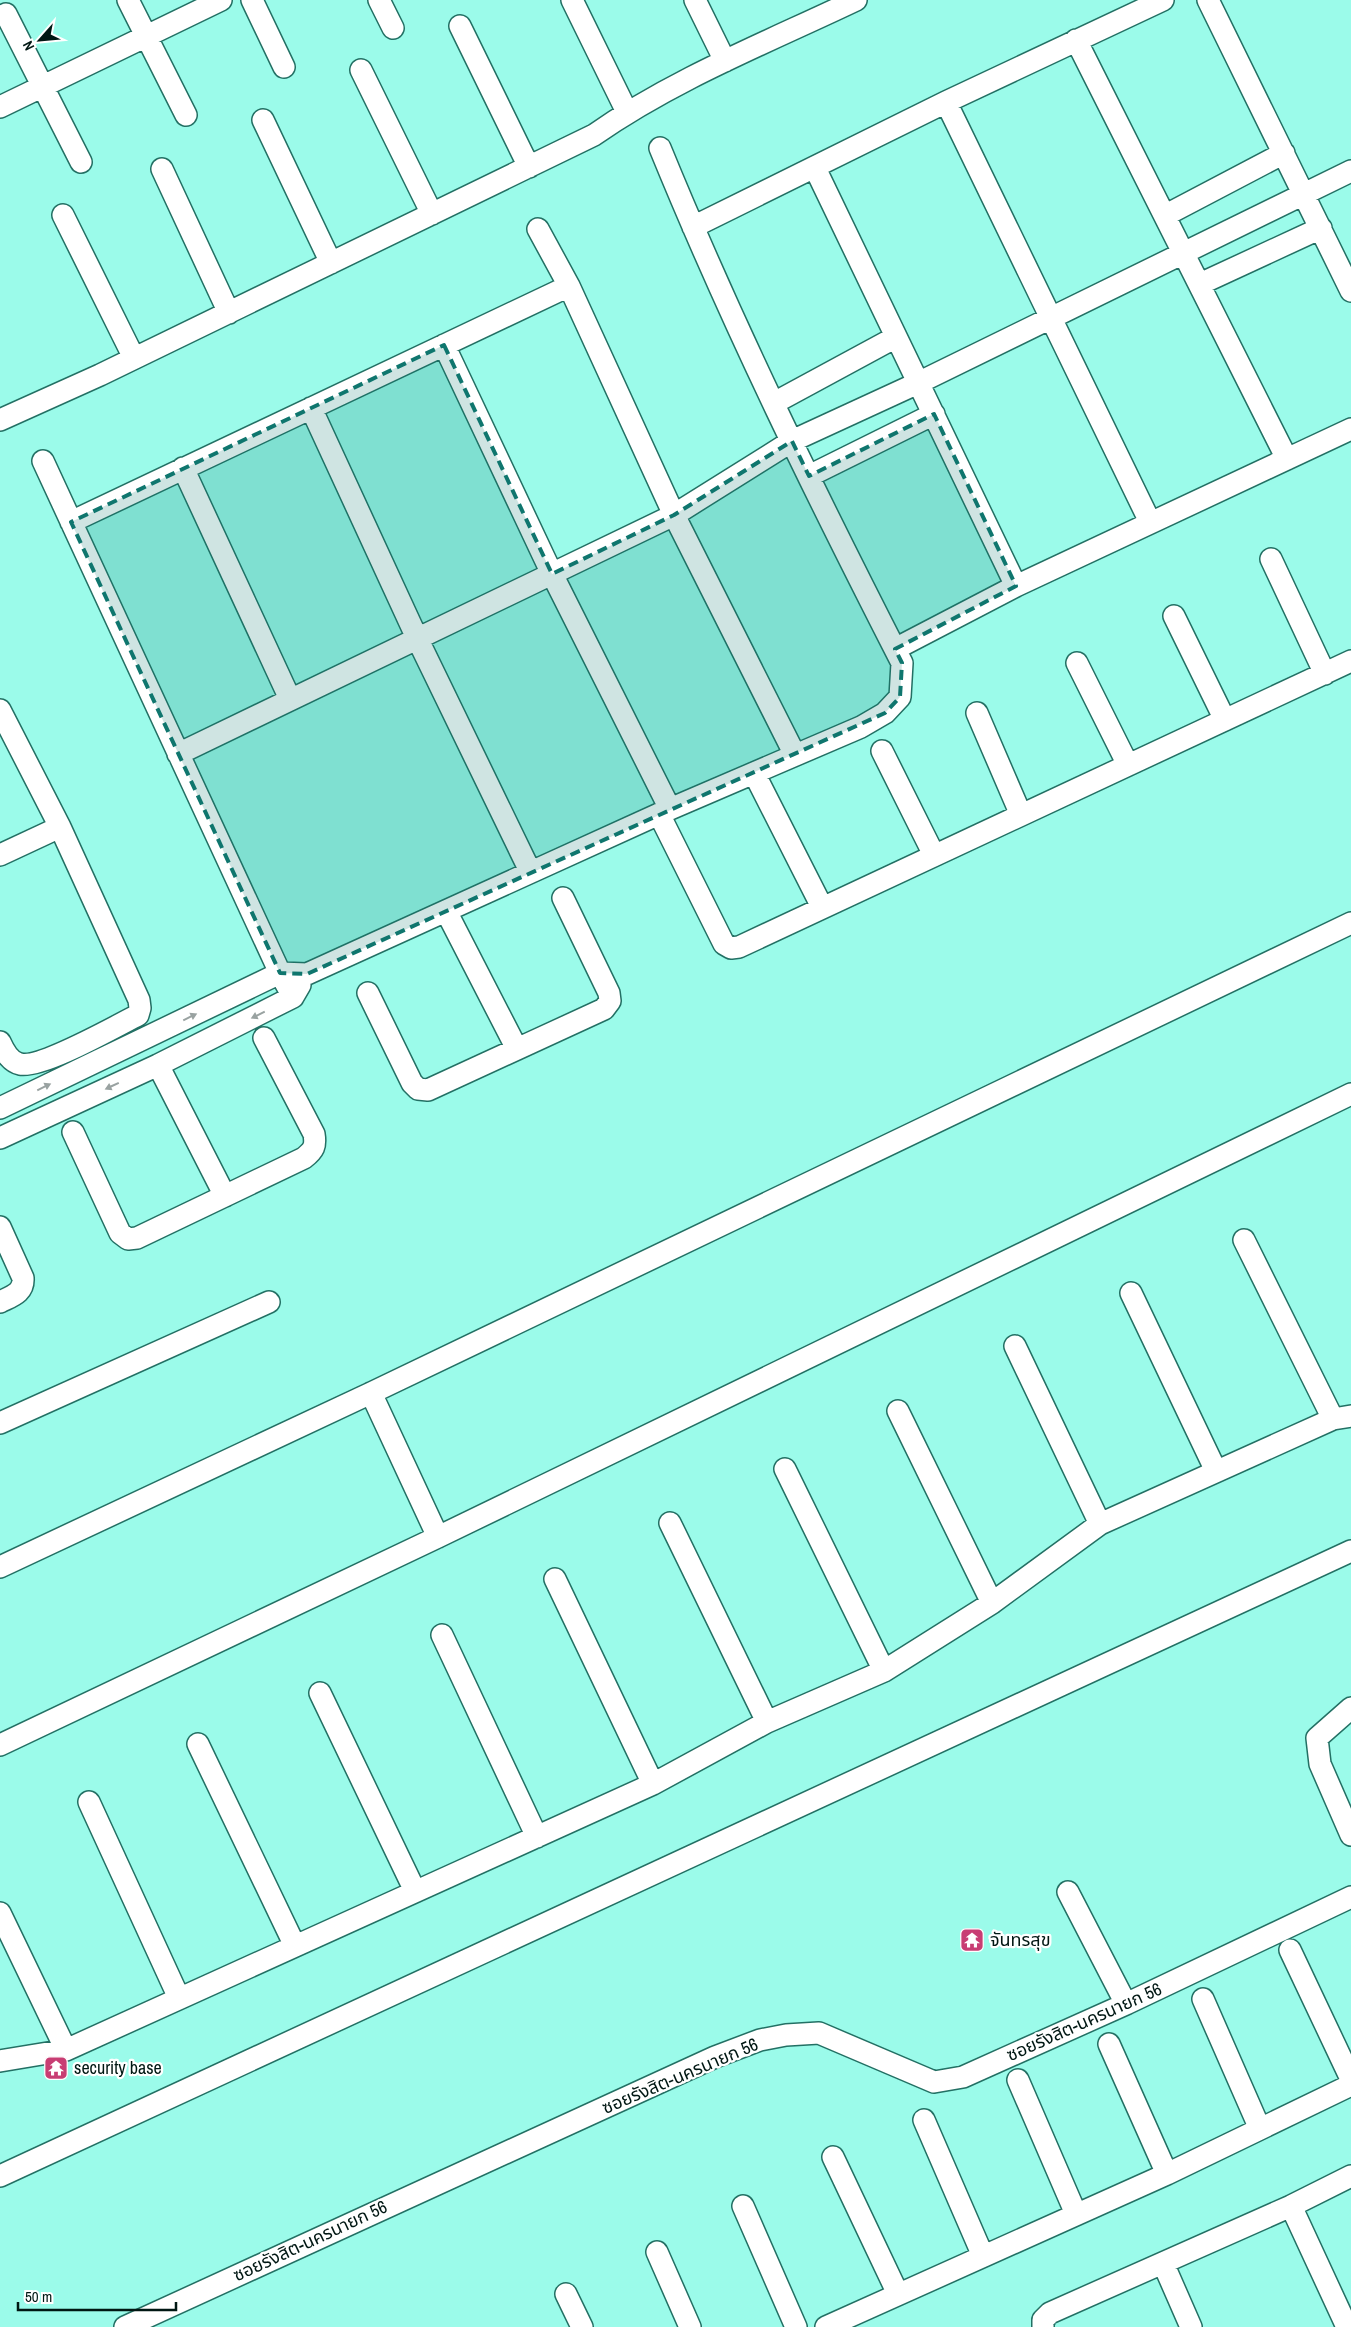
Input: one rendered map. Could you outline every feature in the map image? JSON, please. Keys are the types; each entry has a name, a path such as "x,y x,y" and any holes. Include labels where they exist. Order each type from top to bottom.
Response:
{"street":[{"path":"128,0 186,115"},
{"path":"0,107 222,0"},
{"path":"252,0 284,67"},
{"path":"379,0 393,28"},
{"path":"572,0 627,112"},
{"path":"695,0 725,61"},
{"path":"0,420 134,358 594,135 627,112 824,7 856,0"},
{"path":"693,228 946,102 1162,0"},
{"path":"1208,0 1351,291"},
{"path":"6,14 44,85 81,162"},
{"path":"460,26 529,167"},
{"path":"1076,40 1166,215 1287,459"},
{"path":"361,70 432,214"},
{"path":"946,102 1150,522"},
{"path":"263,120 331,263"},
{"path":"0,1108 280,973 307,974 530,871 795,755 836,739 885,713 900,697 902,664 774,404 693,228 660,148"},
{"path":"1166,215 1284,154"},
{"path":"815,168 1016,586"},
{"path":"162,169 229,312"},
{"path":"178,754 674,514 792,441 918,383 1049,317 1351,171"},
{"path":"63,215 134,358"},
{"path":"538,228 569,286 674,514 795,755"},
{"path":"1200,284 1321,228"},
{"path":"71,522 569,286"},
{"path":"774,404 896,337"},
{"path":"444,346 664,812 724,944 731,948 740,947 1351,661"},
{"path":"311,408 417,638 530,871"},
{"path":"809,476 934,414"},
{"path":"895,649 1016,586 1351,429"},
{"path":"43,461 280,973 293,997"},
{"path":"183,468 290,699"},
{"path":"1271,559 1325,674"},
{"path":"1174,616 1224,720"},
{"path":"1077,663 1128,765"},
{"path":"0,710 60,826 139,1000 140,1008 138,1015 56,1056 31,1065 19,1064 5,1054 0,1042"},
{"path":"977,713 1021,815"},
{"path":"882,751 934,855"},
{"path":"754,773 822,907"},
{"path":"0,855 60,826"},
{"path":"368,992 412,1083 418,1089 428,1090 604,1009 610,1001 609,993 563,898"},
{"path":"446,911 517,1049"},
{"path":"0,1567 372,1393 1351,923"},
{"path":"0,1138 158,1065 293,997 307,974"},
{"path":"74,1132 120,1233 128,1239 137,1238 304,1158 313,1151 316,1144 314,1134 264,1038"},
{"path":"158,1065 225,1196"},
{"path":"0,1745 438,1537 1351,1094"},
{"path":"0,1227 23,1278 24,1285 20,1292 0,1302"},
{"path":"0,2061 66,2050 653,1784 767,1722 884,1671 992,1603 1100,1524 1216,1471 1342,1418 1244,1240"},
{"path":"1131,1293 1216,1471"},
{"path":"0,1423 269,1302"},
{"path":"1015,1346 1100,1524"},
{"path":"372,1393 438,1537"},
{"path":"898,1411 992,1603"},
{"path":"785,1469 884,1671"},
{"path":"670,1523 767,1722"},
{"path":"0,2176 1351,1550"},
{"path":"555,1579 653,1784"},
{"path":"442,1635 537,1837"},
{"path":"320,1693 415,1891"},
{"path":"1351,1708 1317,1738 1320,1764 1351,1835"},
{"path":"198,1744 295,1946"},
{"path":"89,1802 179,1998"},
{"path":"1068,1892 1126,2004"},
{"name":"ซอยรังสิต-นครนายก 56","path":"125,2327 716,2057 760,2040 786,2035 819,2034 934,2082 963,2077 1126,2004 1351,1897"},
{"path":"0,1912 66,2050"},
{"path":"1290,1950 1351,2079"},
{"path":"1202,1999 1260,2129"},
{"path":"1109,2044 1167,2174"},
{"path":"1018,2080 1076,2214"},
{"path":"826,2327 1167,2174 1351,2085"},
{"path":"924,2120 983,2256"},
{"path":"833,2157 898,2294"},
{"path":"1043,2327 1043,2320 1050,2313 1291,2206 1351,2176"},
{"path":"743,2206 796,2327"},
{"path":"1291,2206 1347,2327"},
{"path":"657,2252 690,2327"},
{"path":"1163,2263 1191,2327"},
{"path":"566,2294 582,2327"}],"highlighted area":[{"path":"444,345 552,574 674,515 792,441 809,476 934,414 1016,586 895,649 902,663 900,697 885,713 307,974 280,973 71,522"}],"place":[{"name":"จันทรสุข","path":"972,1940"},
{"name":"security base","path":"56,2068"}]}
